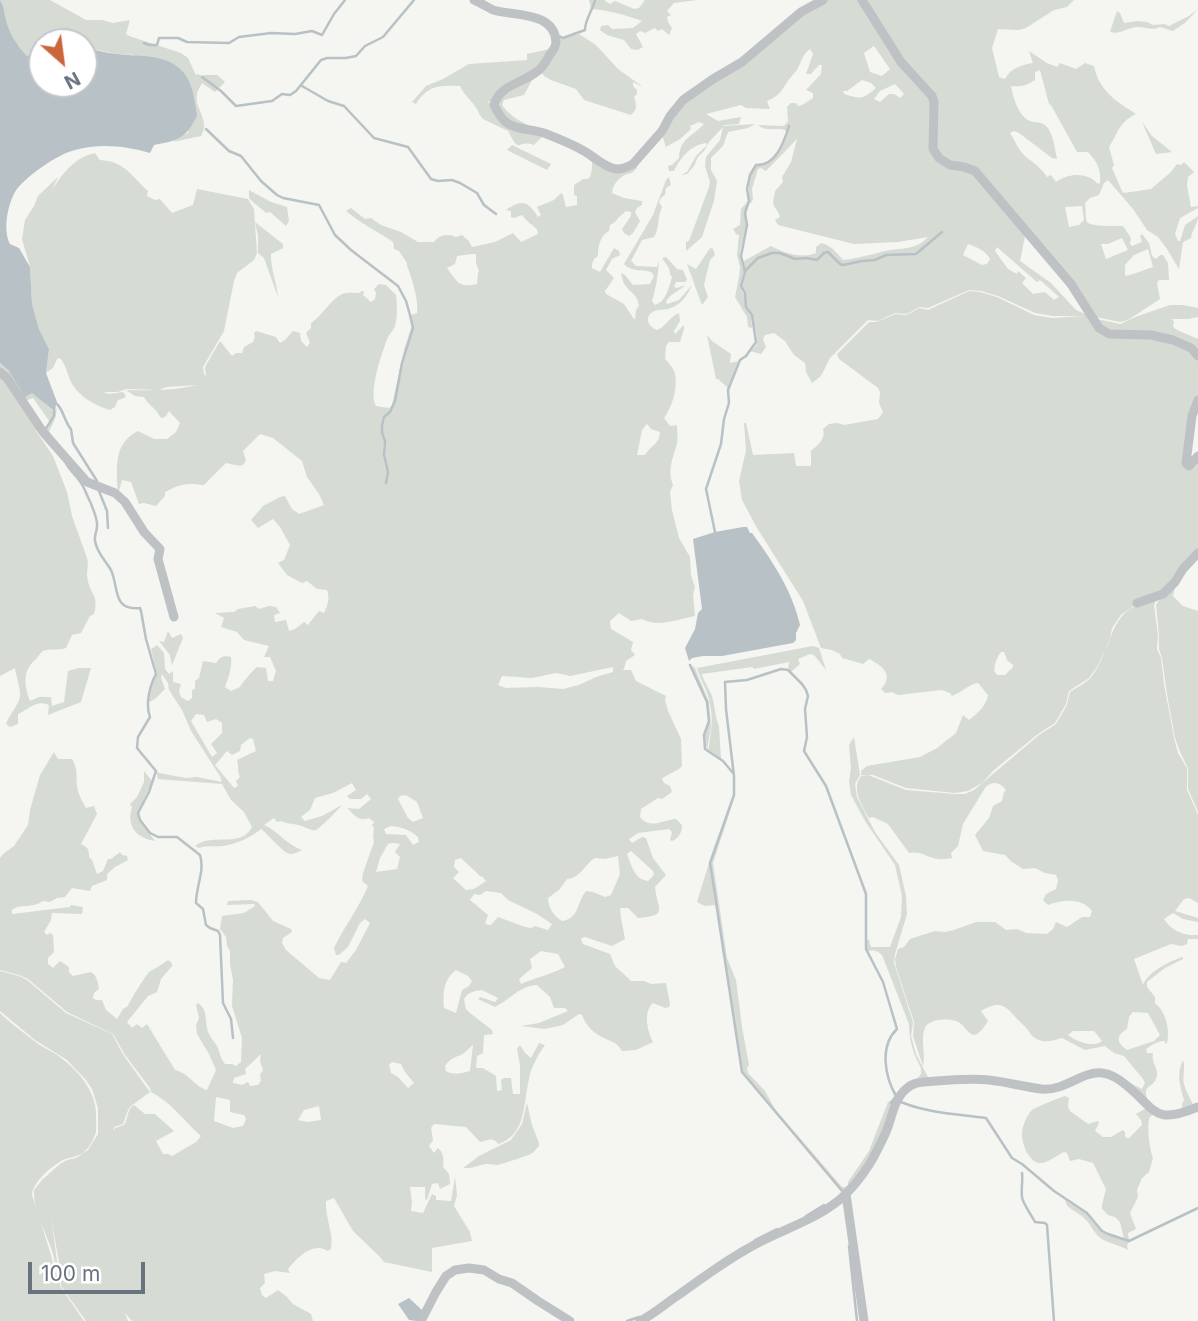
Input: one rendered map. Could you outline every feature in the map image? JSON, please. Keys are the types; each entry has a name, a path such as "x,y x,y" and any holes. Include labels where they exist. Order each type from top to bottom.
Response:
{"street":[{"path":"474,0 495,10 542,20 552,30 556,42 555,48 539,70 498,96 494,106 507,124 544,133 617,169 633,164 662,131 683,100 748,57 801,12 823,0"},
{"path":"862,0 901,62 932,96 933,149 939,158 950,165 975,171 1072,284 1099,328 1109,334 1151,335 1173,340 1191,348 1198,356"},
{"path":"0,372 7,378 43,432 87,482 115,494 125,502 144,532 160,548 158,559 174,617"},
{"path":"1198,400 1192,416 1186,463 1189,466 1198,456"},
{"path":"1137,603 1163,594 1198,553"},
{"path":"640,1321 744,1250 802,1224 846,1194 872,1161 900,1096 908,1086 921,1082 986,1079 1050,1089 1060,1088 1089,1074 1105,1073 1122,1082 1160,1115 1184,1113 1198,1107"},
{"path":"846,1194 863,1321"},
{"path":"421,1321 446,1276 455,1270 469,1268 484,1270 512,1283 570,1321"}],"shaded area":[{"path":"0,0 50,0 86,20 113,23 130,20 126,34 129,36 181,53 188,58 196,75 217,75 225,82 215,92 202,83 197,93 204,125 201,136 173,142 189,132 134,55 98,50 98,28 28,28 27,56 11,33"},
{"path":"0,0 11,33 28,56 28,98 98,98 98,50 153,57 170,62 187,77 192,88 197,116 185,134 176,140 154,145 150,153 103,146 68,152 33,173 19,186 8,211 8,239 10,244 19,248 30,267 32,304 39,329 49,349 46,373 57,402 54,411 32,393 25,397 9,371 0,363"},
{"path":"589,0 594,0 593,6 595,0 604,0 610,4 615,1 634,9 639,8 645,0 697,0 674,3 667,11 671,15 667,17 672,28 669,35 662,29 658,31 655,28 636,34 643,47 637,50 631,49 624,40 600,30 601,26 608,25 612,29 633,28 642,21 591,9"},
{"path":"825,0 861,0 890,47 932,96 931,120 939,159 975,172 1026,231 1020,261 1051,283 1076,310 1090,316 1099,329 1173,341 1198,357 1198,397 1185,463 1198,457 1198,551 1162,593 1143,599 1121,615 1112,628 1109,642 1097,667 1089,678 1069,691 1066,704 1055,723 994,770 982,783 968,791 955,793 906,788 873,775 861,775 861,771 867,766 920,757 937,748 956,733 963,715 969,720 978,712 988,695 978,683 952,696 942,690 898,695 885,693 881,689 887,675 879,665 869,659 863,664 842,658 832,650 821,648 803,601 742,500 739,481 746,450 744,423 753,455 794,453 796,466 811,466 811,451 821,442 823,429 829,424 844,425 878,419 883,412 878,388 839,359 837,354 869,322 877,322 895,314 907,315 919,308 928,310 969,291 997,297 1034,315 1052,318 1085,316 1035,313 998,296 981,291 969,290 928,308 919,307 907,314 895,313 878,321 868,320 830,358 821,376 812,383 805,363 774,333 765,335 763,339 766,347 761,354 750,351 757,339 742,286 746,271 742,262 771,246 787,253 805,255 816,253 816,247 821,243 831,247 843,260 912,247 928,237 898,242 854,244 778,225 775,220 780,217 773,203 775,191 783,182 782,177 791,162 797,139 766,171 758,169 752,189 752,202 748,204 753,171 756,166 775,158 783,146 790,126 787,131 765,129 758,125 784,126 788,121 787,107 791,103 798,106 813,98 813,93 806,90 821,74 822,65 811,74 806,74 813,54 810,49 781,91 767,101 770,109 746,108 741,105 706,114 718,121 741,117 739,124 723,126 755,124 728,132 723,146 711,158 711,170 717,181 714,201 702,237 686,251 686,242 689,241 709,187 706,157 720,140 723,127 687,174 681,175 687,172 706,143 687,153 674,171 669,171 668,166 679,158 684,142 704,124 699,122 690,126 691,129 680,139 666,147 662,135 677,107 802,12","holes":["874,46 890,69 882,76 870,72 864,53","862,80 876,88 861,97 844,94 843,91","895,84 904,94 900,98 889,94 880,102 874,99 880,91","968,244 981,250 990,259 987,264 982,265 963,255","997,247 1037,282 1040,280 1059,297 1054,300 1045,292 1033,294 1022,283 1026,278 1018,271 1017,274 1008,269 995,251","1004,652 1013,665 1005,675 995,673 998,657"]},
{"path":"863,0 1074,0 1067,7 1054,10 1026,28 998,29 992,48 999,77 1005,79 1013,70 1033,63 1029,51 1057,67 1060,63 1076,69 1085,63 1094,66 1104,89 1136,114 1122,124 1109,147 1114,165 1112,168 1122,191 1124,193 1151,189 1177,164 1184,162 1194,172 1188,177 1187,186 1191,207 1198,208 1180,218 1175,234 1178,241 1185,225 1198,216 1198,219 1191,238 1183,242 1179,269 1158,237 1147,230 1108,180 1099,195 1085,203 1086,220 1089,224 1123,226 1131,238 1132,246 1142,242 1142,234 1149,243 1152,256 1156,259 1163,255 1168,263 1169,280 1159,280 1157,283 1160,299 1128,320 1120,322 1091,316 975,171 950,165 933,149 934,102","holes":["1040,70 1049,104 1077,152 1088,152 1096,163 1100,183 1078,175 1056,182 1051,175 1047,177 1017,146 1010,133 1014,131 1057,159 1046,126 1026,119 1019,111 1013,95 1011,86 1023,86 1032,82 1035,80 1035,72","1082,206 1084,220 1079,225 1069,227 1065,207","1122,238 1128,250 1106,259 1101,244","1148,249 1153,267 1125,276 1125,265 1134,255"]},
{"path":"1198,9 1173,31 1160,27 1138,27 1110,32 1117,11 1124,23 1138,21 1169,26"},
{"path":"579,34 596,45 618,69 643,87 633,82 637,94 634,97 635,109 631,115 584,100 576,89 551,80 540,70 556,36 563,38"},
{"path":"554,48 526,78 493,104 486,100 501,119 544,134 572,149 544,135 534,145 517,145 508,131 483,119 460,86 435,88 425,93 416,104 412,102 426,86 469,64 527,60 527,54"},
{"path":"535,75 524,95 504,100 502,105 516,118 544,132 507,123 496,101"},
{"path":"1142,122 1152,136 1172,152 1156,154"},
{"path":"512,145 551,164 547,170 507,150"},
{"path":"95,153 100,160 122,167 148,191 147,196 160,199 172,213 193,205 197,189 248,199 254,209 257,253 254,260 237,273 224,331 203,367 206,376 205,367 220,341 232,356 242,353 244,347 253,342 256,331 276,337 280,343 293,331 300,333 301,341 307,347 310,343 306,333 311,328 311,323 342,294 364,291 363,295 371,302 375,299 374,289 379,284 386,285 396,295 395,325 385,344 375,382 376,406 389,408 392,405 412,325 412,328 394,401 389,412 383,417 381,425 386,484 388,472 382,425 395,401 413,328 411,315 417,313 417,302 407,263 399,251 394,249 393,242 346,211 351,208 365,219 371,218 418,242 434,242 444,235 462,235 472,247 495,242 513,233 521,242 538,234 537,229 522,215 514,218 511,217 511,211 506,210 524,203 538,217 541,215 537,207 554,200 561,193 566,207 577,205 574,185 588,179 592,169 592,162 582,154 611,169 636,166 632,173 618,180 612,193 642,201 642,205 635,212 640,221 629,236 622,229 631,212 626,211 610,225 609,231 600,242 598,256 593,261 592,268 600,272 614,248 619,251 620,255 612,259 606,270 614,278 605,291 624,304 635,319 638,301 625,285 621,273 633,285 650,284 654,276 651,272 633,269 624,264 653,215 669,177 671,185 666,188 665,195 659,202 662,207 656,233 654,237 642,240 631,261 636,266 657,267 659,261 652,301 655,305 664,297 672,277 662,258 666,257 677,269 683,270 687,280 676,282 674,287 685,285 670,297 667,304 679,300 692,285 680,303 672,308 653,312 648,321 657,330 679,313 680,321 675,334 684,325 680,342 669,342 666,346 665,359 674,372 676,385 672,403 664,418 670,426 677,425 677,444 671,469 673,485 670,492 679,538 690,557 695,587 695,616 655,623 642,619 631,621 619,613 610,621 611,629 633,642 631,650 635,655 626,661 622,670 631,670 636,681 666,696 668,711 681,739 682,766 662,779 672,792 641,809 640,817 652,824 676,819 682,827 678,837 672,841 672,832 669,829 638,833 629,839 632,843 642,837 646,838 653,858 666,875 655,887 658,913 638,918 628,908 620,908 625,939 612,946 585,937 581,940 583,944 610,954 615,966 631,981 666,983 670,1004 665,1008 653,1003 648,1011 647,1021 653,1042 636,1050 622,1051 615,1043 592,1030 579,1014 563,1025 545,1029 521,1026 539,1023 568,1011 565,1008 554,1008 550,997 537,985 520,991 495,1007 478,999 480,997 495,1002 498,998 482,990 467,995 464,999 466,1009 492,1030 493,1034 484,1035 483,1053 477,1056 476,1068 483,1068 496,1076 497,1091 502,1090 501,1080 511,1078 513,1094 520,1094 517,1049 520,1045 531,1058 539,1043 545,1045 531,1070 519,1126 507,1140 498,1144 492,1140 480,1142 466,1127 434,1124 431,1128 433,1140 429,1146 434,1153 438,1148 441,1152 443,1167 449,1174 450,1184 440,1189 438,1183 432,1184 427,1200 425,1187 410,1187 411,1211 423,1213 432,1194 436,1196 436,1200 451,1201 455,1177 457,1195 454,1206 470,1232 472,1241 432,1248 432,1272 384,1262 353,1231 334,1198 326,1201 331,1249 311,1249 288,1269 290,1273 275,1271 264,1274 265,1283 260,1288 266,1298 278,1290 293,1304 311,1314 313,1321 132,1321 125,1313 128,1321 86,1321 61,1286 51,1217 59,1275 38,1214 34,1190 60,1164 88,1150 98,1134 98,1108 92,1089 67,1060 35,1040 0,1011 0,971 27,980 66,1013 112,1034 150,1092 131,1106 123,1124 114,1127 113,1131 124,1125 134,1105 145,1114 155,1114 174,1131 156,1141 163,1154 172,1156 196,1142 201,1136 171,1106 151,1092 113,1034 67,1012 28,979 19,975 0,970 0,858 14,846 28,825 40,775 54,752 58,759 72,759 80,798 86,808 94,806 97,814 81,844 88,849 97,874 103,871 108,859 120,852 127,856 128,860 115,867 107,874 107,880 92,886 90,891 72,888 65,897 19,907 12,910 12,914 71,905 83,907 82,914 52,913 44,932 53,935 54,952 48,958 48,964 53,968 60,961 69,967 73,976 91,972 97,979 99,989 93,998 102,1000 106,1010 117,1019 149,972 168,960 172,963 161,979 157,992 148,996 127,1022 132,1028 137,1024 142,1028 147,1024 175,1070 203,1088 207,1090 216,1070 197,1034 198,1003 204,1009 209,1034 225,1064 236,1066 241,1062 242,1038 232,1006 230,951 226,937 220,929 222,916 244,913 255,906 227,905 228,901 258,902 273,921 291,929 292,932 283,938 282,943 286,950 319,978 330,980 341,962 346,963 356,950 370,923 365,919 360,923 348,947 336,955 334,948 368,886 362,881 363,873 374,842 374,822 369,818 359,818 347,808 359,809 371,799 367,794 361,799 350,799 347,796 356,790 352,783 333,793 315,798 310,810 301,817 305,821 322,816 342,805 316,830 277,822 274,818 264,825 302,850 290,854 261,829 248,838 228,845 199,848 195,846 205,841 243,836 252,827 222,784 158,779 156,771 222,782 191,731 162,674 165,689 149,702 152,681 157,674 151,649 157,645 164,653 165,669 169,674 173,671 173,682 181,684 181,697 188,701 192,698 192,690 195,689 195,681 199,678 203,661 216,663 222,657 231,657 231,668 225,687 231,691 240,687 257,667 266,668 268,681 273,681 276,671 270,657 264,657 269,646 244,640 237,632 221,627 224,618 215,613 234,612 255,606 259,609 276,607 280,613 274,615 275,622 286,620 289,631 304,622 308,625 319,611 324,613 328,599 327,590 317,589 307,581 302,583 287,575 278,563 284,560 290,545 273,519 258,528 251,520 263,506 280,497 285,496 292,509 299,514 324,505 307,477 302,461 273,438 260,434 243,451 246,460 244,464 240,466 226,463 204,485 184,484 171,489 165,492 165,496 156,506 139,504 131,482 122,480 118,495 118,458 130,436 138,431 154,439 167,439 176,432 180,423 169,411 163,418 160,417 144,397 135,396 126,390 158,390 126,389 103,392 109,394 123,392 126,396 118,400 110,410 79,393 60,358 46,373 49,349 39,329 32,304 30,267 22,239 25,220 38,196 58,177 50,194 68,168 87,155","holes":["476,254 479,271 477,284 459,283 447,268 455,264 457,256","197,385 159,390 166,387","647,424 651,429 660,432 660,436 645,455 637,455 642,430","613,667 613,672 563,689 506,688 498,685 502,676 532,678 556,673 570,676","196,714 204,715 207,722 216,719 222,723 222,733 211,744 217,753 212,757 191,721","250,738 253,739 256,751 237,760 240,777 236,781 238,786 234,788 215,765 227,751 232,755 240,751 241,745","406,795 417,802 423,818 413,822 398,799 400,796","391,826 406,829 418,837 419,842 413,845 406,835 386,834 384,829","388,844 400,844 395,852 400,857 397,869 376,872","631,851 654,875 648,881 643,880 632,867 627,854","618,856 620,874 611,895 605,897 586,891 575,914 562,921 552,911 548,898 559,890 567,879 578,875 592,860","461,858 486,881 474,889 466,890 453,878 459,872 454,867 455,860","486,891 501,893 508,900 552,924 548,930 535,926 531,928 498,917 488,925 485,923 488,915 470,900 474,894 480,895","541,951 558,954 565,967 521,984 519,979 532,968 530,959","456,970 472,981 462,990 456,1013 444,1008 446,982","473,1045 470,1071 455,1074 446,1071 445,1066 449,1061","261,1054 263,1070 258,1085 250,1086 248,1082 242,1085 233,1083 234,1078 246,1074 245,1069","392,1062 401,1064 414,1083 408,1088 391,1073 389,1065","216,1097 230,1100 230,1112 244,1115 246,1119 243,1126 233,1128 214,1121","319,1106 321,1120 298,1120 304,1110"]},
{"path":"249,190 287,207 289,221 286,226 251,200"},
{"path":"748,201 740,251 744,272 740,286 751,315 752,328 748,327 747,317 735,297 740,267 737,255 739,235 733,229 740,225 741,209"},
{"path":"255,222 283,244 283,248 271,254 278,297 264,258 258,253"},
{"path":"710,248 715,255 710,260 704,285 708,297 702,305 687,264 696,269"},
{"path":"1170,305 1198,308 1198,317 1172,319 1173,327 1198,339 1198,355 1173,340 1110,333 1092,318 1120,324"},
{"path":"707,335 731,354 730,363 738,361 728,388 716,379"},
{"path":"0,363 53,411 56,406 56,416 49,431 76,468 98,489 88,486 74,475 44,432 49,427 54,414 50,422 33,398 25,401 0,371"},
{"path":"0,373 33,419 36,431 53,456 87,558 88,581 96,602 94,614 90,616 81,633 72,635 66,648 42,652 26,673 26,689 30,701 39,697 51,697 52,706 64,702 68,671 91,668 81,702 48,715 49,705 36,704 18,714 18,724 10,727 6,724 20,694 15,668 0,676"},
{"path":"747,527 752,533 787,588 800,625 796,640 793,643 722,656 692,658 689,661 685,648 702,609 693,539"},
{"path":"1176,583 1173,596 1183,606 1198,611 1198,812 1188,789 1188,768 1175,738 1159,649 1156,605 1163,594"},
{"path":"1156,601 1157,649 1161,658 1174,738 1178,753 1187,768 1187,790 1198,815 1198,903 1189,898 1184,899 1175,911 1198,918 1198,922 1183,919 1173,913 1164,919 1174,930 1198,935 1198,939 1188,939 1187,944 1182,946 1171,944 1134,959 1143,985 1149,976 1160,968 1183,957 1147,982 1147,987 1155,997 1155,1003 1164,1016 1168,1032 1167,1043 1160,1042 1146,1049 1147,1053 1153,1053 1157,1072 1146,1093 1150,1106 1130,1083 1142,1089 1145,1083 1124,1056 1105,1046 1085,1050 1062,1038 1048,1041 1037,1039 1010,1011 998,1005 981,1011 988,1021 977,1034 973,1035 960,1023 952,1020 939,1020 927,1025 923,1037 923,1066 913,1036 914,1022 896,967 898,949 904,947 910,939 935,931 954,930 976,922 995,922 1006,930 1047,934 1056,922 1067,927 1082,917 1090,917 1092,911 1077,902 1065,901 1048,905 1043,900 1046,894 1056,889 1056,875 1035,868 1023,869 1005,855 983,851 975,835 989,818 993,806 1002,801 1006,790 1001,785 993,783 985,788 963,824 958,846 951,853 952,858 940,859 909,853 888,824 873,817 869,818 857,792 858,781 861,776 868,775 906,790 965,794 974,790 1056,724 1067,705 1070,692 1087,681 1098,667 1122,616 1140,604","holes":["1133,1012 1148,1013 1160,1035 1154,1041 1127,1050 1119,1039 1127,1029 1129,1017","1073,1031 1094,1031 1102,1041 1094,1044 1080,1042 1068,1035"]},
{"path":"168,631 172,638 181,634 183,638 172,665 170,655 159,641 164,642"},
{"path":"813,646 819,648 826,670 814,655 810,654 798,659 800,664 791,672 788,670 789,662 754,669 752,667 702,674 712,696 719,726 721,759 708,751 711,713 708,696 697,668"},
{"path":"690,664 695,668 709,702 711,727 707,750 704,735 709,721 707,702"},
{"path":"854,737 860,775 855,784 857,797 875,832 899,865 906,896 907,914 894,963 913,1022 911,1036 916,1054 930,1081 914,1083 902,1092 868,1167 840,1199 808,1219 751,1245 653,1313 629,1321 653,1311 760,1237 793,1223 844,1192 743,1072 710,863 735,796 713,863 727,958 736,980 748,1073 765,1091 775,1109 842,1187 845,1187 869,1151 888,1102 921,1073 911,1044 909,1024 882,955 875,951 867,952 866,939 871,947 890,947 901,917 902,896 895,865 851,795 849,745"},
{"path":"144,771 152,781 138,813 140,821 155,841 138,834 130,820 130,804 137,797 144,782"},
{"path":"709,863 715,905 705,906 697,902"},
{"path":"0,1013 67,1063 86,1084 94,1101 96,1129 90,1145 83,1153 63,1160 49,1170 39,1179 32,1195 60,1286 84,1321 0,1321"},
{"path":"1183,1060 1184,1084 1194,1107 1182,1112 1184,1100 1179,1075"},
{"path":"1065,1096 1069,1098 1070,1111 1088,1124 1098,1121 1095,1131 1103,1137 1111,1137 1123,1130 1129,1138 1142,1125 1136,1114 1148,1107 1155,1114 1150,1117 1148,1126 1153,1158 1149,1172 1142,1178 1137,1190 1138,1197 1130,1213 1136,1229 1128,1233 1129,1240 1124,1239 1120,1222 1102,1209 1106,1189 1093,1163 1079,1159 1070,1161 1064,1152 1049,1161 1039,1163 1029,1156 1025,1149 1022,1130 1031,1111"},
{"path":"527,1103 539,1146 529,1155 498,1165 463,1168 479,1156 511,1140 522,1124"},
{"path":"1065,1200 1087,1214 1102,1232 1129,1242 1128,1250 1099,1237 1084,1218 1067,1206"},
{"path":"409,1298 424,1312 417,1321 409,1320 398,1304"}],"waterway":[{"path":"144,43 157,45 159,38 229,43 239,37 312,31 322,35 345,0"},
{"path":"202,77 236,106 272,101 282,94 290,95 321,60 356,56 365,46 383,37 414,0"},
{"path":"557,35 563,38 585,30 595,0"},
{"path":"302,86 328,101 344,106 374,138 408,147 431,179 460,183 477,193 484,205 496,214"},
{"path":"715,532 706,489 721,444 729,403 728,390 740,360 756,342 752,315 746,307 745,293 741,286 745,272 741,256 747,225 747,189 750,175 756,165 769,162 774,157 782,146 789,126"},
{"path":"206,129 229,151 241,156 261,181 277,195 319,205 335,235 398,286 406,301 413,328 402,363 395,401 382,425 388,472 386,483"},
{"path":"746,270 758,258 772,253 795,259 817,260 828,252 843,265 875,260 886,255 916,254 942,232"},
{"path":"57,404 71,429 73,443 97,481"},
{"path":"45,430 54,416 54,411"},
{"path":"66,463 81,483 92,506 97,523 96,545 111,570 121,602 131,608 140,608 141,611 156,674 149,695 150,717 138,737 137,748 156,771 138,813 150,833 158,837 177,837 200,855 196,903 203,909 206,925 220,935 223,1003 231,1019 233,1038"},
{"path":"99,491 107,511 108,528"},
{"path":"690,665 707,702 709,721 704,735 705,749 723,761 733,773"},
{"path":"843,1192 742,1072 710,863 734,795 725,682 747,680 781,669 788,670 806,690 807,737 804,751 826,786 866,894 866,949 883,982 897,1029 891,1036 886,1053 889,1080 896,1096 891,1103"},
{"path":"901,1102 932,1111 986,1118 1012,1158 1087,1213 1102,1231 1108,1234 1129,1241 1198,1208"},
{"path":"1022,1173 1024,1202 1035,1222 1047,1225 1054,1321"},
{"path":"806,1216 824,1205"},
{"path":"755,1240 777,1229"},
{"path":"849,1246 857,1321"},
{"path":"627,1321 639,1317"}]}
